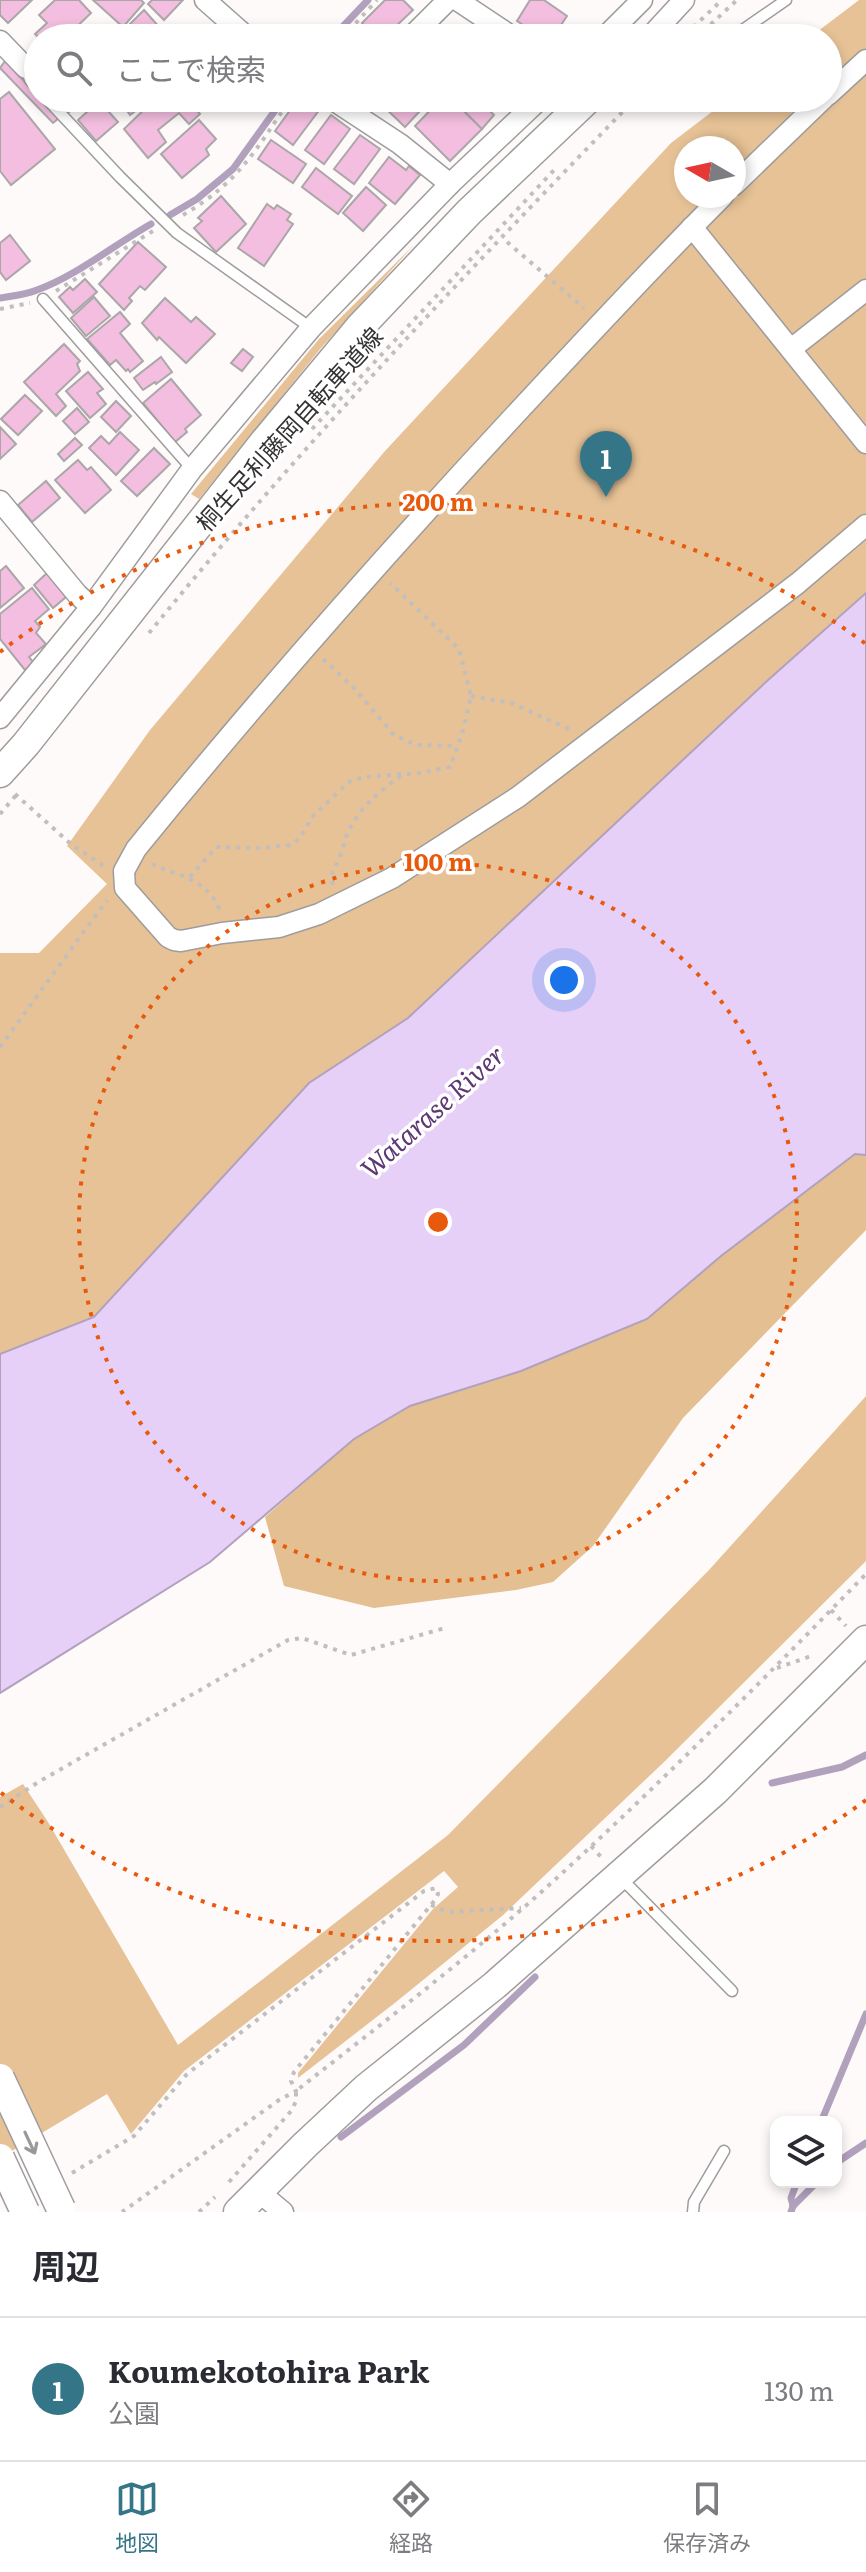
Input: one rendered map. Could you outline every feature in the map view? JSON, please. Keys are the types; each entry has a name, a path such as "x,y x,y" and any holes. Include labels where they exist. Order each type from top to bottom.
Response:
{"street":[{"path":"205,0 232,24"},
{"path":"424,24 448,0"},
{"path":"457,0 493,24"},
{"path":"618,24 642,0"},
{"path":"662,24 684,0"},
{"path":"0,41 24,66"},
{"path":"842,82 866,62"},
{"path":"357,112 450,184"},
{"path":"0,718 91,607 192,469 311,328 450,184 526,112"},
{"path":"13,778 26,744 264,442 359,328 469,212 592,112"},
{"path":"746,173 809,112"},
{"path":"711,208 601,322 307,643 136,849 122,878 125,888 168,937 181,941 279,927 319,914 392,878 518,797 798,583 866,525"},
{"path":"692,227 866,443"},
{"path":"791,349 866,290"},
{"path":"0,501 91,607"},
{"path":"245,2207 366,2088 495,1985 619,1876 715,1791 863,1650"},
{"path":"0,2078 61,2210"},
{"path":"0,2158 25,2212"},
{"path":"245,2207 283,2212"}],"lane":[{"path":"751,24 786,0"},
{"path":"59,112 177,233 311,328"},
{"path":"43,299 102,370 192,469"},
{"path":"619,1876 732,1991"},
{"path":"693,2212 694,2202 724,2151"}],"path":[{"path":"355,24 377,0"},
{"path":"696,24 722,0"},
{"path":"711,24 737,0"},
{"path":"175,220 206,202 238,174 281,112"},
{"path":"149,634 247,516 360,391 622,112"},
{"name":"桐生足利藤岡自転車道線","path":"309,432 556,168"},
{"path":"0,309 43,299 153,231"},
{"path":"507,242 601,322"},
{"path":"190,877 216,847 290,845 299,839 313,816 349,782 364,777 402,775 450,767 471,696 459,649 374,567"},
{"path":"307,643 352,686 394,735 416,745 458,746"},
{"path":"471,696 511,703 593,740"},
{"path":"341,903 331,881 347,836 365,804 402,775"},
{"path":"0,814 13,778"},
{"path":"0,1047 122,878 72,845 19,797"},
{"path":"136,849 145,861 190,877 203,886 217,904 222,917 222,933"},
{"path":"122,2212 296,2091 523,1908 776,1668 866,1574"},
{"path":"831,1610 838,1618"},
{"path":"0,1807 40,1781 288,1640 302,1638 351,1655 445,1628"},
{"path":"591,1846 598,1854"},
{"path":"70,2174 134,2136 187,2074 424,1891 436,1888 438,1894 431,1905 294,2072 291,2081 296,2091 296,2101 292,2110 199,2212"},
{"path":"431,1905 448,1912 523,1908"}],"shaded area":[{"path":"859,0 866,0 866,593 767,681 408,1018 309,1083 94,1317 0,1354 0,953 39,953 107,884 67,846 150,730 385,451 674,141 674,208 746,208 746,136 680,136 712,112 842,112 842,24 827,24"},
{"path":"414,245 321,348 199,499 191,494 319,339"},
{"path":"855,1154 866,1155 866,1230 683,1418 593,1546 553,1582 516,1590 374,1608 284,1586 265,1517 354,1439 410,1406 521,1371 646,1319 721,1256"},
{"path":"866,1396 866,1561 663,1763 502,1916 298,2078 298,2073 433,1909 458,1887 444,1871 184,2071 131,2134 107,2094 0,2158 0,1797 23,1784 178,2045 448,1835 709,1570"}],"water":[{"name":"Watarase River","path":"866,593 866,1155 855,1154 721,1256 647,1319 521,1371 410,1406 354,1439 210,1562 0,1693 0,1354 94,1317 309,1083 408,1018 767,681"}],"building":[{"path":"0,0 32,0 8,23 0,15"},
{"path":"55,0 79,0 91,13 80,24 46,24 39,15"},
{"path":"93,0 141,0 144,3 126,24 120,24"},
{"path":"152,0 183,0 164,20 148,4"},
{"path":"385,0 403,0 413,10 398,24 362,23"},
{"path":"530,0 544,0 567,16 562,24 522,24 517,21"},
{"path":"144,10 156,24 130,24"},
{"path":"5,61 24,81 24,93 0,68"},
{"path":"9,92 55,149 11,185 0,171 0,99"},
{"path":"42,112 53,112 59,118 53,123"},
{"path":"87,112 109,112 118,122 96,141 78,120"},
{"path":"142,112 198,112 200,114 189,124 179,113 158,130 166,142 148,158 124,129"},
{"path":"289,112 318,112 293,145 275,131"},
{"path":"389,112 419,112 405,127"},
{"path":"428,112 465,112 482,129 450,161 415,126"},
{"path":"465,112 491,112 494,115 482,129"},
{"path":"331,115 350,129 324,164 305,150"},
{"path":"199,120 216,139 206,149 209,155 182,178 161,154"},
{"path":"360,135 380,149 354,184 334,169"},
{"path":"271,140 306,164 293,183 258,159"},
{"path":"389,157 406,170 409,166 420,175 395,204 369,183"},
{"path":"316,168 352,196 338,214 302,187"},
{"path":"366,187 386,205 363,231 343,213"},
{"path":"221,196 246,224 216,252 194,228 202,221 198,218"},
{"path":"267,204 274,209 277,205 291,214 287,220 293,224 264,266 238,248"},
{"path":"10,235 30,261 6,280 0,272 0,243"},
{"path":"138,242 166,267 145,290 140,286 129,298 132,301 124,310 99,284"},
{"path":"85,279 97,292 73,313 59,297"},
{"path":"94,297 110,316 86,336 71,318"},
{"path":"165,298 191,322 196,317 215,334 186,363 159,337 157,340 142,323"},
{"path":"120,312 130,324 120,333 143,361 130,372 116,360 110,365 87,339"},
{"path":"64,344 80,361 77,364 80,371 56,394 66,406 56,416 24,382"},
{"path":"243,349 253,357 242,371 231,363"},
{"path":"161,357 172,372 143,390 134,378"},
{"path":"88,372 103,389 97,393 106,404 90,418 66,391"},
{"path":"171,379 201,415 175,442 143,403"},
{"path":"25,395 42,411 18,435 1,419"},
{"path":"116,401 131,416 116,432 101,417"},
{"path":"77,408 89,422 75,434 63,421"},
{"path":"0,427 16,444 0,459"},
{"path":"120,432 139,450 116,475 89,448 101,436 109,444"},
{"path":"75,438 82,445 64,461 58,454"},
{"path":"154,448 170,464 137,496 121,481"},
{"path":"78,460 87,470 91,467 111,490 85,513 55,480"},
{"path":"46,481 60,498 32,522 18,505"},
{"path":"6,566 24,588 0,608 0,571"},
{"path":"47,573 66,597 53,608 34,585"},
{"path":"32,588 49,609 35,621 40,627 36,633 46,644 29,657 34,663 25,670 0,639 0,614"}],"waterway":[{"path":"345,24 368,0"},
{"path":"170,215 197,199 233,169 274,112"},
{"path":"0,298 28,293 52,284 151,224"},
{"path":"772,1783 842,1767 866,1755"},
{"path":"341,2137 464,2045 535,1977"},
{"path":"824,2116 866,2014"},
{"path":"842,2159 866,2143"},
{"path":"793,2206 791,2198 795,2188"},
{"path":"791,2212 811,2188"}],"place":[{"name":"Koumekotohira Park","path":"606,497"}]}
